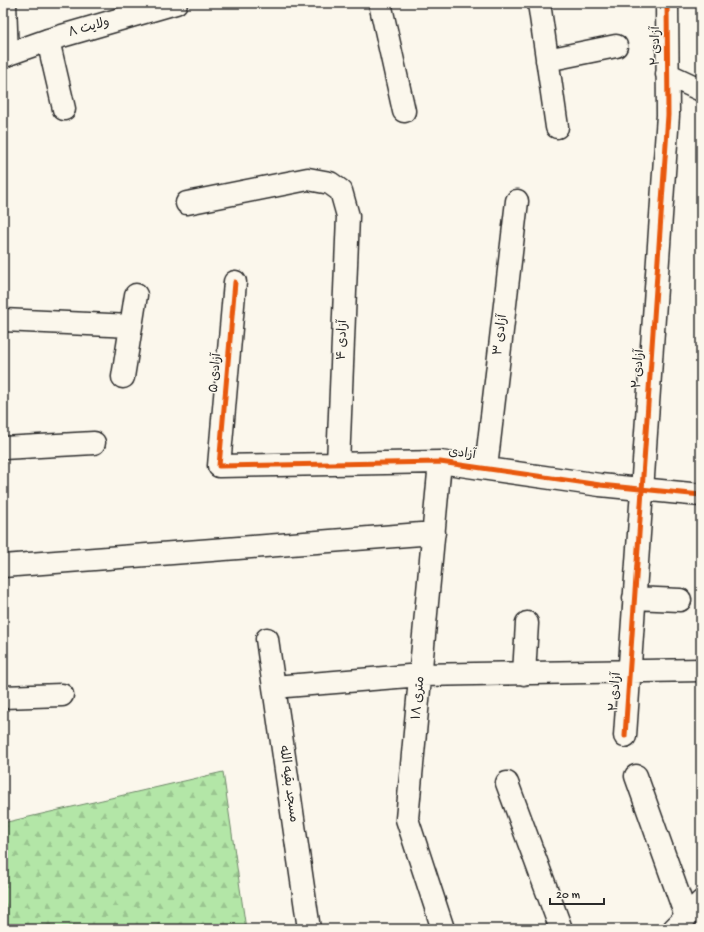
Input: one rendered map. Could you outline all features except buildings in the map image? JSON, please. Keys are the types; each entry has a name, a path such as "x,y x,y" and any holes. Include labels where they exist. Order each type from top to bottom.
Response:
{"street":[{"path":"5,3 5,55"},
{"name":"ولایت ۸","path":"5,55 48,40 119,11 176,3"},
{"path":"380,3 404,111"},
{"path":"539,3 557,127"},
{"name":"آزادی ۲","path":"624,736 668,115 667,3"},
{"path":"48,40 64,109"},
{"path":"547,60 616,46"},
{"path":"667,74 701,90"},
{"name":"آزادی ۴","path":"187,203 308,179 330,183 341,191 348,216 338,464"},
{"name":"آزادی ۳","path":"486,468 517,201"},
{"name":"آزادی ۵","path":"219,466 235,282"},
{"path":"123,377 136,295"},
{"path":"3,320 131,326"},
{"path":"3,448 94,443"},
{"name":"آزادی","path":"219,466 440,462 600,485 701,495"},
{"name":"۱۸ متری","path":"440,462 407,819 443,929"},
{"path":"3,566 434,533"},
{"path":"634,598 680,600"},
{"path":"524,674 527,623"},
{"name":"مسجد بقیه الله","path":"266,639 309,929"},
{"path":"274,687 421,676 701,670"},
{"path":"3,698 62,695"},
{"path":"636,776 687,916"},
{"path":"507,783 561,929"}],"green space":[{"path":"223,772 246,929 3,929 3,823"}],"cycle path":[{"path":"625,736 668,115 667,3"},
{"path":"235,282 219,466 440,462 600,485 701,495"}]}
